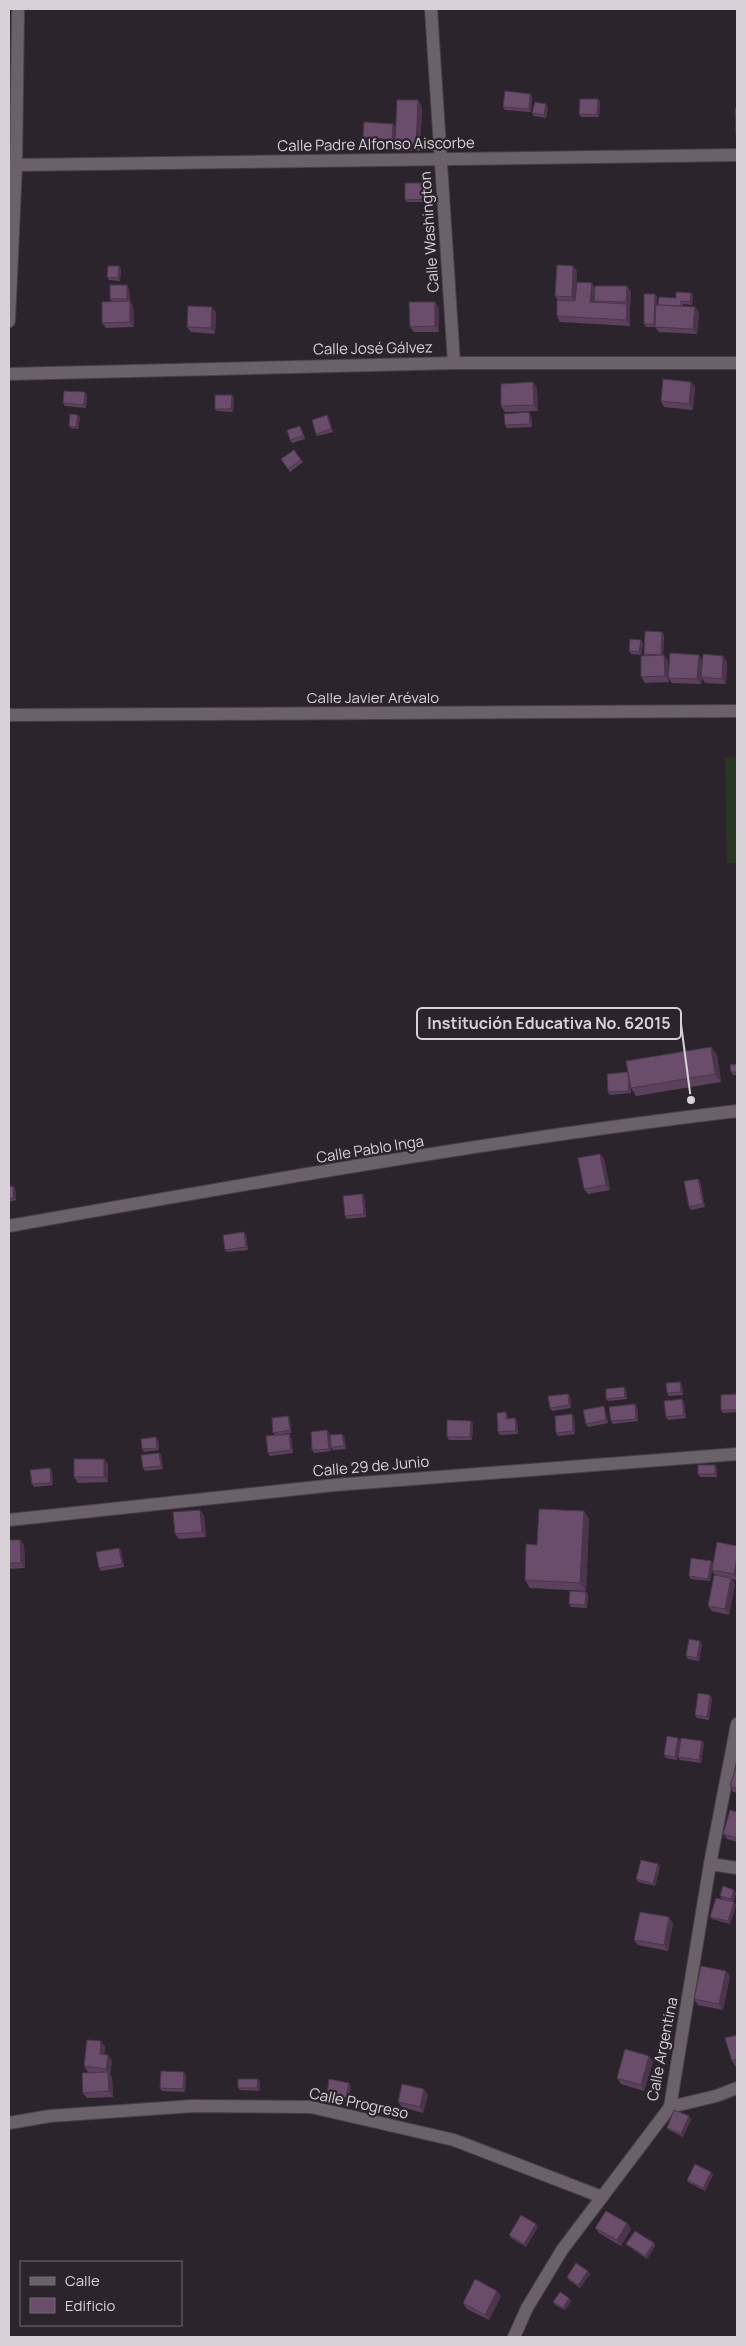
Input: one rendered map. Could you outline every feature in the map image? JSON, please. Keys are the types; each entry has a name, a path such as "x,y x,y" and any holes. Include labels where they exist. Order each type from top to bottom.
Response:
{"street":[{"name":"Calle Washington","path":"431,9 454,363"},
{"path":"9,321 16,165 18,12"},
{"name":"Calle Padre Alfonso Aiscorbe","path":"16,165 737,156"},
{"name":"Calle José Gálvez","path":"9,374 454,363 737,363"},
{"name":"Calle Javier Arévalo","path":"9,715 737,711"},
{"name":"Calle Pablo Inga","path":"9,1226 189,1194 626,1124 737,1111"},
{"name":"Calle 29 de Junio","path":"9,1520 334,1485 737,1454"},
{"name":"Calle Argentina","path":"514,2337 527,2308 562,2250 670,2107 710,1864 737,1724"},
{"path":"710,1864 737,1868"},
{"path":"670,2107 716,2096 737,2088"},
{"name":"Calle Progreso","path":"9,2124 50,2116 193,2106 311,2107 454,2140 602,2197"}],"green space":[{"path":"737,757 737,863 727,863 725,758"}],"building":[{"path":"505,91 530,94 529,109 503,107"},
{"path":"580,99 598,99 597,115 579,114"},
{"path":"397,100 418,100 416,145 395,145"},
{"path":"535,102 546,104 544,115 532,113"},
{"path":"737,108 737,135 736,135 735,109"},
{"path":"364,122 393,124 392,140 363,137"},
{"path":"405,183 424,183 425,199 405,200"},
{"path":"557,265 573,266 572,297 555,296"},
{"path":"108,266 119,266 118,278 107,277"},
{"path":"577,282 592,283 590,302 627,304 626,320 557,316 557,300 575,301"},
{"path":"110,285 127,285 127,299 110,299"},
{"path":"595,286 627,286 626,302 594,301"},
{"path":"676,292 691,293 690,302 681,301 681,306 658,305 659,297 676,298"},
{"path":"644,294 655,294 654,324 644,324"},
{"path":"130,301 130,322 102,323 102,302"},
{"path":"409,302 435,302 435,326 410,327"},
{"path":"656,305 695,307 693,329 655,327"},
{"path":"188,306 212,307 211,328 187,327"},
{"path":"663,379 691,382 689,404 661,401"},
{"path":"533,382 534,405 501,406 501,384"},
{"path":"64,391 85,392 84,405 63,403"},
{"path":"215,395 232,395 231,409 215,409"},
{"path":"529,412 530,424 505,425 504,414"},
{"path":"70,414 78,415 76,427 69,426"},
{"path":"327,415 331,429 316,434 312,420"},
{"path":"300,426 303,436 290,440 287,430"},
{"path":"294,450 301,460 288,469 281,459"},
{"path":"645,631 662,632 661,655 644,654"},
{"path":"630,639 641,640 639,652 629,651"},
{"path":"670,653 699,655 697,679 668,678"},
{"path":"703,654 723,656 722,679 701,677"},
{"path":"664,655 665,676 641,677 641,656"},
{"path":"711,1047 715,1074 631,1088 626,1061"},
{"path":"737,1064 737,1072 731,1072 730,1065"},
{"path":"628,1072 629,1091 608,1092 607,1074"},
{"path":"600,1154 606,1185 584,1189 578,1158"},
{"path":"698,1179 703,1204 689,1207 684,1181"},
{"path":"13,1186 14,1198 9,1199 9,1187"},
{"path":"362,1194 364,1214 345,1216 343,1196"},
{"path":"244,1232 246,1247 225,1250 223,1235"},
{"path":"680,1382 681,1392 667,1393 666,1383"},
{"path":"624,1387 625,1397 606,1399 606,1389"},
{"path":"568,1394 569,1405 550,1408 548,1396"},
{"path":"737,1394 737,1410 721,1410 721,1395"},
{"path":"682,1399 684,1415 666,1417 664,1401"},
{"path":"635,1404 636,1419 611,1421 609,1407"},
{"path":"604,1406 606,1420 586,1424 583,1410"},
{"path":"506,1412 506,1419 515,1418 516,1431 498,1432 497,1413"},
{"path":"572,1414 573,1431 556,1433 555,1416"},
{"path":"288,1416 290,1430 273,1433 272,1418"},
{"path":"447,1420 471,1421 470,1437 447,1437"},
{"path":"327,1430 329,1449 312,1450 311,1432"},
{"path":"289,1434 291,1450 268,1453 266,1436"},
{"path":"342,1434 344,1446 331,1447 330,1435"},
{"path":"156,1437 157,1448 142,1449 141,1439"},
{"path":"159,1453 161,1466 143,1468 141,1455"},
{"path":"74,1459 104,1459 104,1477 74,1477"},
{"path":"698,1465 715,1465 715,1474 698,1474"},
{"path":"50,1468 51,1483 32,1484 30,1470"},
{"path":"539,1509 584,1511 580,1583 525,1580 526,1544 537,1545"},
{"path":"200,1510 202,1532 175,1534 173,1512"},
{"path":"9,1540 20,1540 21,1563 9,1563"},
{"path":"717,1542 737,1546 734,1574 712,1570"},
{"path":"119,1548 122,1564 99,1568 96,1552"},
{"path":"691,1558 711,1561 708,1579 689,1576"},
{"path":"714,1575 731,1578 725,1609 708,1606"},
{"path":"570,1591 586,1592 585,1605 569,1604"},
{"path":"689,1639 700,1641 697,1658 686,1656"},
{"path":"698,1693 710,1695 707,1717 695,1715"},
{"path":"667,1736 678,1738 675,1757 664,1755"},
{"path":"681,1738 702,1741 699,1760 678,1757"},
{"path":"737,1763 737,1789 730,1786"},
{"path":"730,1810 737,1812 737,1838 723,1834"},
{"path":"641,1860 658,1864 653,1884 636,1879"},
{"path":"723,1886 734,1890 731,1899 720,1896"},
{"path":"716,1898 734,1902 728,1921 710,1917"},
{"path":"640,1912 669,1917 664,1945 634,1940"},
{"path":"701,1966 726,1971 719,2004 694,1999"},
{"path":"737,2035 737,2059 732,2061 725,2038"},
{"path":"87,2040 101,2041 100,2054 108,2055 106,2069 84,2066"},
{"path":"625,2049 649,2056 641,2085 617,2078"},
{"path":"161,2071 184,2072 183,2089 160,2088"},
{"path":"108,2072 109,2091 83,2093 82,2073"},
{"path":"238,2079 258,2079 257,2088 238,2088"},
{"path":"329,2079 349,2083 346,2098 327,2094"},
{"path":"402,2084 424,2089 420,2107 398,2102"},
{"path":"674,2110 689,2116 681,2134 667,2128"},
{"path":"695,2164 711,2172 703,2188 687,2180"},
{"path":"606,2211 627,2223 617,2240 595,2228"},
{"path":"521,2215 536,2224 524,2244 509,2235"},
{"path":"635,2231 654,2243 645,2256 626,2244"},
{"path":"576,2263 588,2271 578,2285 567,2277"},
{"path":"475,2279 497,2291 485,2315 463,2303"},
{"path":"560,2292 569,2298 563,2308 553,2302"}],"place":[{"name":"Institución Educativa No. 62015","path":"691,1100"}]}
